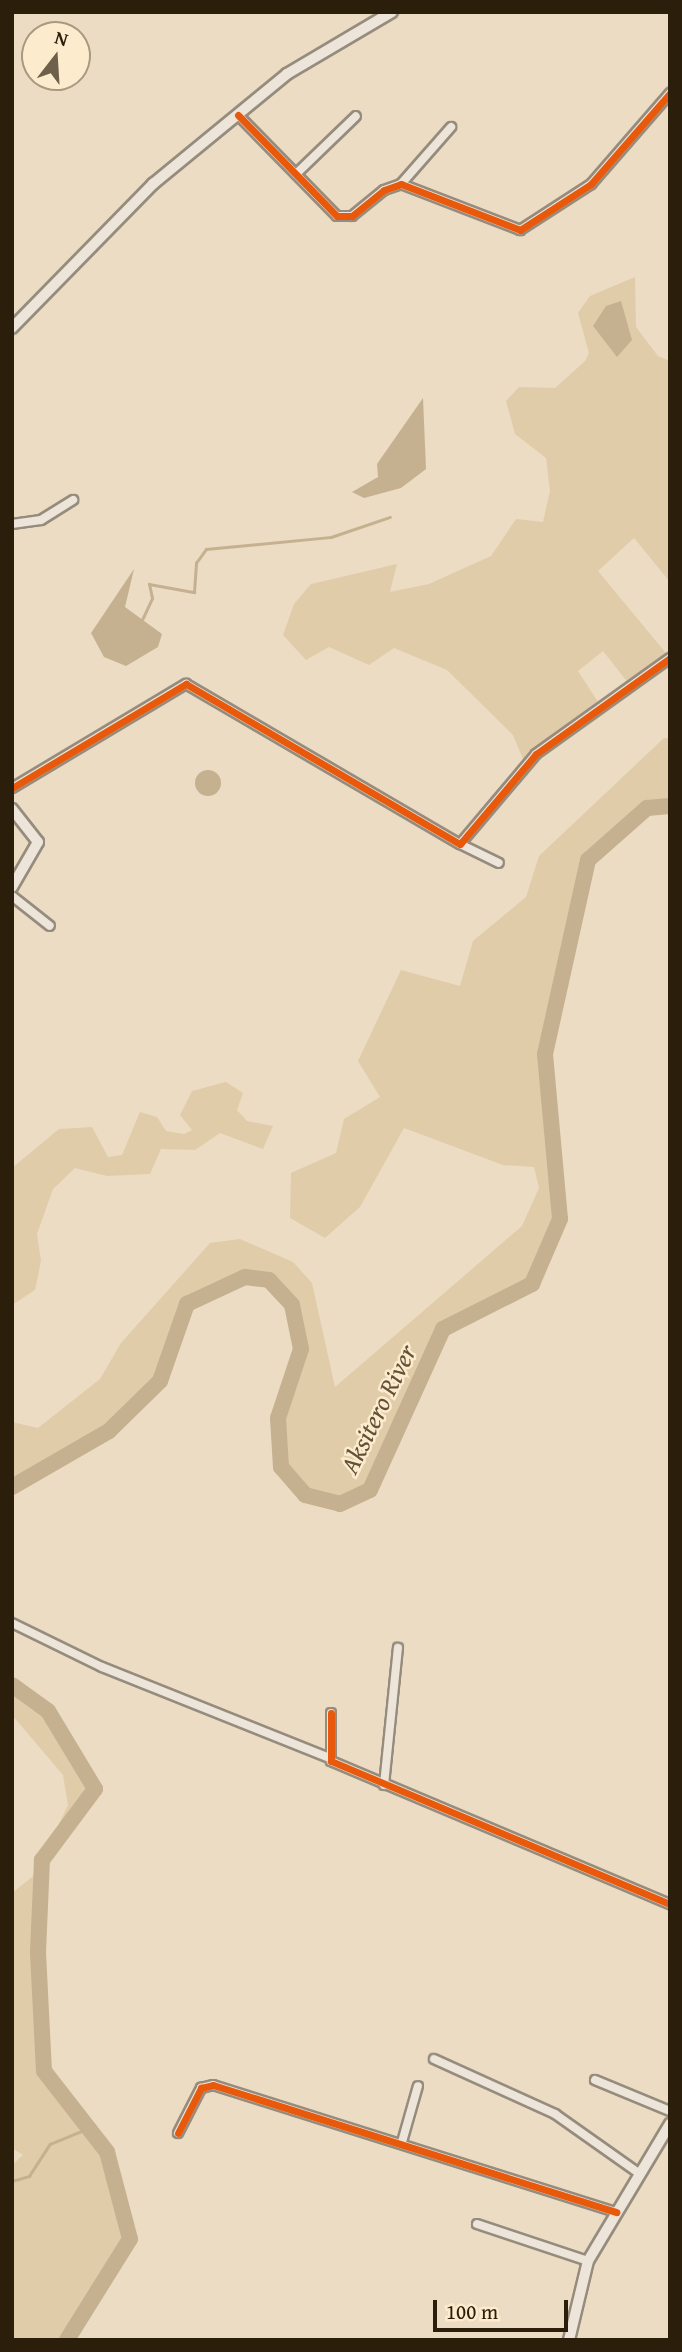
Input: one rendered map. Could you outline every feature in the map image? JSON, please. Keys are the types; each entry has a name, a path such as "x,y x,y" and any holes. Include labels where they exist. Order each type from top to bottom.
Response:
{"street":[{"path":"12,328 153,184 287,74 392,12"},
{"path":"401,184 520,230 591,184 670,93"},
{"path":"239,115 296,174 344,218 401,184 451,127"},
{"path":"296,174 356,116"},
{"path":"12,524 41,520 73,500"},
{"path":"460,844 536,754 670,658"},
{"path":"12,788 186,684 460,844 499,863"},
{"path":"12,809 38,842 12,887"},
{"path":"12,896 50,926"},
{"path":"12,1623 102,1667 329,1758 384,1785 670,1904"},
{"path":"384,1785 398,1648"},
{"path":"329,1758 331,1713"},
{"path":"434,2059 555,2114 640,2174"},
{"path":"595,2080 670,2111"},
{"path":"178,2133 201,2088 213,2085 402,2142 617,2212"},
{"path":"402,2142 418,2086"},
{"path":"569,2340 588,2261 670,2124"},
{"path":"477,2224 588,2261"}],"shaded area":[{"path":"635,277 636,327 658,356 670,361 670,582 634,538 598,571 670,658 629,684 603,651 578,671 600,705 525,764 513,735 447,670 394,648 369,665 329,647 306,660 283,635 294,604 311,584 397,564 390,592 429,584 491,556 516,519 543,522 550,491 546,458 515,434 506,401 519,387 555,388 585,361 589,353 578,313 590,296"},
{"path":"621,301 632,340 617,357 593,326 606,306"},
{"path":"423,398 426,469 401,488 364,498 352,492 378,477 377,464"},
{"path":"134,569 125,607 162,634 158,647 126,666 104,657 91,633"},
{"path":"664,738 670,738 670,800 646,802 586,851 539,1051 560,1219 532,1284 443,1329 370,1490 340,1504 305,1495 281,1467 278,1418 301,1349 292,1305 269,1280 245,1277 187,1304 160,1381 109,1431 12,1487 12,1422 38,1428 100,1379 121,1343 210,1243 240,1239 293,1262 312,1283 335,1387 522,1226 539,1188 534,1167 503,1165 404,1128 360,1207 325,1238 290,1218 291,1173 336,1153 344,1119 380,1097 358,1061 401,970 460,986 473,941 526,897 539,856"},
{"path":"208,770 217,774 221,783 217,792 208,796 199,792 195,783 199,774"},
{"path":"226,1082 243,1093 237,1110 247,1121 273,1126 263,1149 220,1133 195,1150 161,1149 150,1174 107,1176 75,1168 53,1189 37,1234 41,1261 35,1290 12,1305 12,1168 59,1129 92,1127 108,1157 122,1155 140,1112 157,1117 166,1131 184,1134 192,1130 180,1115 192,1091"},
{"path":"12,1685 48,1711 95,1789 42,1860 68,1805 63,1775 12,1715"},
{"path":"42,1869 44,2070 107,2152 130,2239 67,2340 12,2340 12,2165 23,2155 12,2148 12,1893"}],"waterway":[{"path":"141,622 152,598 149,584 194,592 196,563 206,549 331,537 390,517"},
{"name":"Aksitero River","path":"12,1487 109,1431 160,1381 187,1304 245,1277 269,1280 292,1305 301,1349 278,1418 281,1467 305,1495 340,1504 370,1490 443,1329 532,1284 560,1219 545,1054 588,860 647,808 670,806"},
{"name":"Aksitero River","path":"12,1685 48,1711 95,1789 42,1860 38,1953 44,2071 107,2152 130,2239 67,2340"},
{"path":"12,2181 29,2176 50,2144 89,2128"}],"cycle path":[{"path":"238,115 337,216 352,216 384,190 401,184 520,230 591,184 670,93"},
{"path":"12,788 186,684 460,844 536,754 670,658"},
{"path":"331,1713 331,1761 670,1904"},
{"path":"178,2133 201,2088 213,2085 617,2212"}]}
